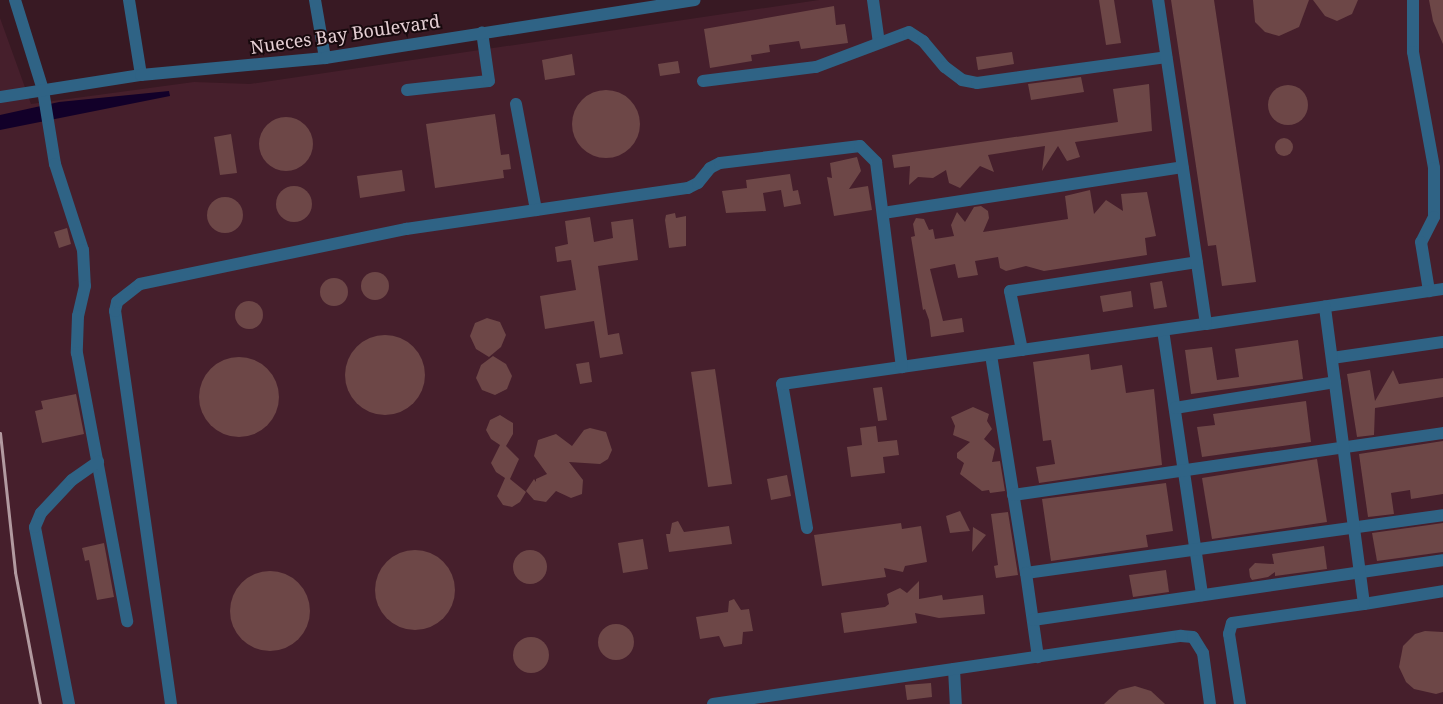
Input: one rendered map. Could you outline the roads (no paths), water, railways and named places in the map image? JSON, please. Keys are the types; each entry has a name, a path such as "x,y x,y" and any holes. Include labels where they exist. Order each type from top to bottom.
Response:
{"street":[{"path":"15,0 44,95 55,164 83,250 85,286 78,316 77,353 127,621"},
{"path":"129,0 141,75"},
{"path":"315,0 325,58"},
{"name":"Nueces Bay Boulevard","path":"0,97 44,95 141,75 325,58 690,0"},
{"path":"873,0 880,43"},
{"path":"1158,0 1206,324"},
{"path":"1413,0 1413,52 1434,168 1434,217 1421,242 1429,291"},
{"path":"407,90 489,81 482,32"},
{"path":"703,82 816,66 909,32 923,41 945,67 962,80 977,83 1166,56"},
{"path":"516,104 536,210"},
{"path":"171,704 115,311 117,302 140,284 406,229 688,188 698,183 710,168 720,163 860,146 876,162 902,367"},
{"path":"882,213 1182,167"},
{"path":"1022,350 1010,291 1197,262"},
{"path":"807,528 782,384 1443,289"},
{"path":"1325,307 1364,604"},
{"path":"1163,330 1202,595"},
{"path":"1332,358 1443,342"},
{"path":"991,355 1038,657"},
{"path":"1175,408 1335,382"},
{"path":"1013,495 1443,433"},
{"path":"69,704 35,527 41,513 72,480 98,462"},
{"path":"1026,573 1443,515"},
{"path":"1033,620 1443,560"},
{"path":"1240,704 1229,634 1232,623 1443,591"},
{"path":"713,704 1181,636 1193,637 1204,653 1210,704"},
{"path":"954,669 956,704"}],"railway":[{"path":"0,433 15,572 40,704"}]}
